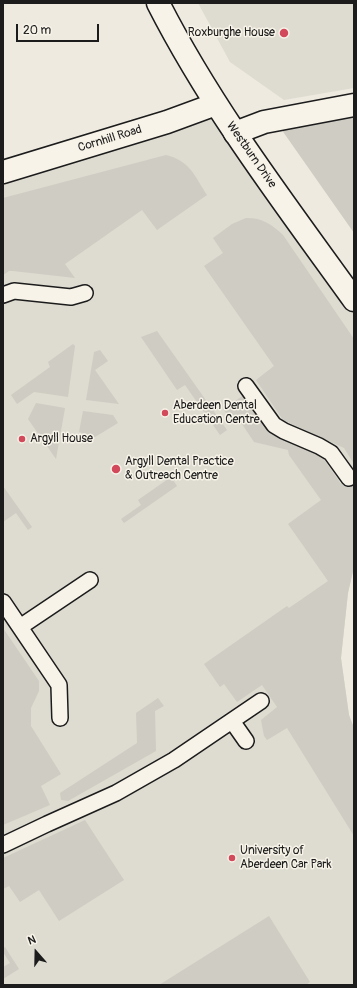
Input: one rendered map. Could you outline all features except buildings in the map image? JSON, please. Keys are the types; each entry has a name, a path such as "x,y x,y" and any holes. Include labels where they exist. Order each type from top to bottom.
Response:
{"street":[{"name":"Westburn Drive","path":"158,3 177,41 235,133 354,300"},
{"name":"Cornhill Road","path":"3,172 167,122 216,104"},
{"path":"235,133 264,122 354,105"}],"lane":[{"path":"3,295 14,291 71,297 85,293"},
{"path":"246,386 274,425 331,453 349,478"},
{"path":"20,627 90,580"},
{"path":"3,602 59,685 60,718"},
{"path":"3,845 116,793 174,760 261,701"},
{"path":"232,721 246,741"}],"shaded area":[{"name":"Roxburghe House","path":"198,3 354,3 354,88 284,100 230,62"},
{"path":"216,104 354,300 354,567 348,593 341,658 349,715 354,728 354,985 3,985 3,172"},
{"path":"354,113 354,233 279,126"},
{"path":"166,155 181,161 186,165 195,175 207,195 157,230 142,210 65,264 75,278 13,271 9,271 3,275 3,198"},
{"path":"246,218 262,220 283,235 354,339 354,464 344,448 283,420 256,380 274,366 204,266 223,253 213,238 232,224"},
{"path":"157,331 227,430 220,435 185,385 177,390 141,337"},
{"path":"73,344 75,346 68,397 34,392 17,404 11,395 50,367 48,362"},
{"path":"100,350 108,361 95,370 119,404 86,400 94,352"},
{"path":"244,395 311,450 323,458 341,484 354,475 354,567 348,593 341,658 349,715 354,728 354,836 287,728 267,740 264,736 261,720 277,707 262,685 237,702 224,684 220,687 204,664 287,606 289,608 328,581 288,524 321,500 289,455 288,450 254,442 242,424 227,414 223,409"},
{"path":"36,403 65,408 56,459 28,419"},
{"path":"83,411 113,415 118,423 95,437 79,432"},
{"path":"171,477 177,486 124,523 121,519 141,505 138,500"},
{"path":"3,486 32,527 28,530 16,513 3,522"},
{"path":"3,628 39,681 39,691 31,708 31,726 61,774 41,786 50,805 3,825"},
{"path":"158,698 164,706 155,711 156,751 68,801 61,800 60,793 137,743 136,713"},
{"path":"85,820 124,880 59,921 39,890 20,902 9,886 3,889 3,858"},
{"path":"269,916 310,982 306,985 159,985"},
{"path":"5,947 19,969 3,979 3,967 10,963 3,952"}],"place":[{"name":"Roxburghe House","path":"284,33"},
{"name":"Aberdeen Dental Education Centre","path":"165,413"},
{"name":"Argyll House","path":"22,439"},
{"name":"Argyll Dental Practice & Outreach Centre","path":"116,469"},
{"name":"University of Aberdeen Car Park","path":"232,858"}]}
